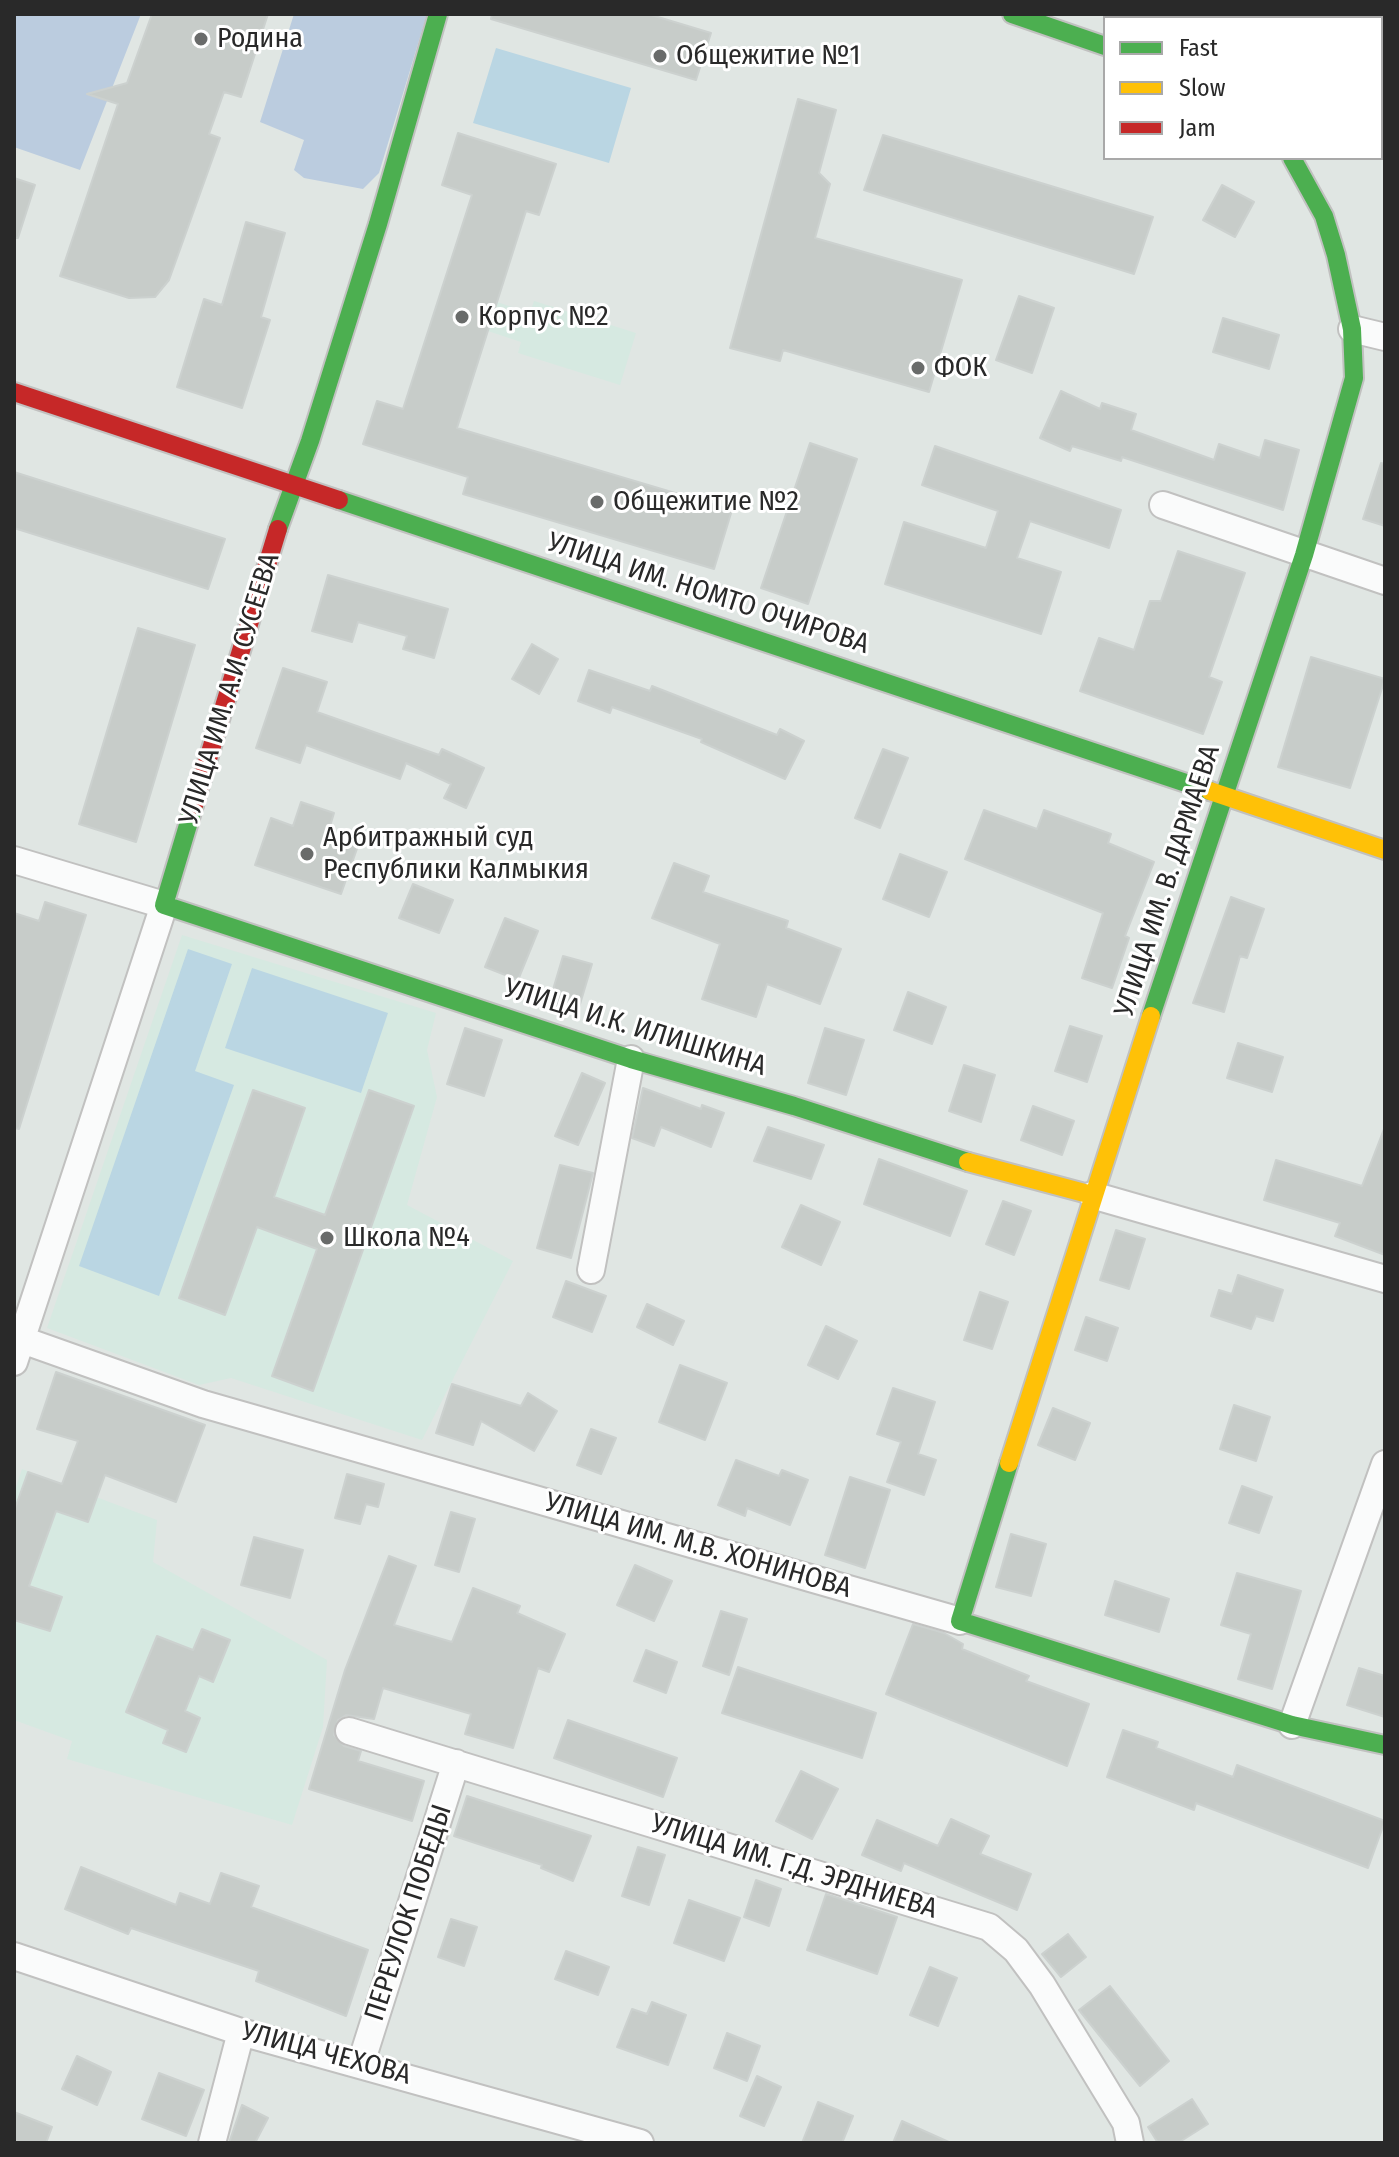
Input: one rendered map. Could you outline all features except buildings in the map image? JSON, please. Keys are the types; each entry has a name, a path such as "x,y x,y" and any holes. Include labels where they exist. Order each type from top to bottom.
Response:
{"street":[{"name":"УЛИЦА ИМ. А.И. СУСЕЕВА","path":"17,1346 164,905 291,486 310,441 378,224 438,14"},
{"path":"1012,14 1103,45"},
{"name":"УЛИЦА ИМ. В. ДАРМАЕВА","path":"960,1621 1092,1195 1304,555 1354,378 1352,329 1324,216 1293,160"},
{"path":"1352,329 1385,337"},
{"name":"УЛИЦА ИМ. НОМТО ОЧИРОВА","path":"14,392 1385,850"},
{"path":"1163,505 1385,581"},
{"path":"14,860 164,905"},
{"name":"УЛИЦА И.К. ИЛИШКИНА","path":"164,905 631,1059 794,1106 959,1160 1092,1195"},
{"path":"591,1270 631,1059"},
{"path":"1092,1195 1385,1279"},
{"name":"УЛИЦА ИМ. М.В. ХОНИНОВА","path":"17,1346 203,1404 960,1621 1292,1725 1385,1745"},
{"path":"1292,1725 1385,1464"},
{"name":"УЛИЦА ИМ. Г.Д. ЭРДНИЕВА","path":"349,1731 989,1927 1016,1950 1042,1985 1126,2123 1130,2143"},
{"name":"ПЕРЕУЛОК ПОБЕДЫ","path":"361,2063 456,1763"},
{"name":"УЛИЦА ЧЕХОВА","path":"14,1956 241,2032 361,2063 627,2141"},
{"path":"212,2143 241,2032"}],"shaded area":[{"path":"14,14 141,14 80,170 14,147"},
{"path":"294,14 427,14 379,173 363,189 304,178 294,170 304,140 260,122"},
{"path":"496,48 631,88 609,163 473,123"},
{"path":"534,301 636,333 620,385 518,353 521,342 488,331 497,302 530,313"},
{"path":"182,935 436,1013 427,1050 437,1097 407,1205 513,1261 422,1440 231,1378 199,1385 47,1328"},
{"path":"188,949 232,964 195,1071 234,1085 159,1296 79,1266"},
{"path":"252,968 388,1013 361,1093 225,1048"},
{"path":"22,1469 157,1520 153,1562 327,1660 323,1727 292,1825 67,1759 72,1741 14,1720 14,1493"}],"traffic: fast":[{"path":"278,529 310,441 378,224 438,14"},
{"path":"1012,14 1103,45"},
{"path":"1151,1016 1304,555 1354,378 1352,329 1336,255 1324,216 1293,160"},
{"path":"339,500 1210,791"},
{"path":"194,805 164,905 631,1059 794,1106 968,1162"},
{"path":"1009,1463 960,1621 1292,1725 1385,1745"}],"traffic: slow":[{"path":"1210,791 1385,850"},
{"path":"1009,1463 1151,1016"},
{"path":"968,1162 1092,1195"}],"traffic: jam":[{"path":"14,392 339,500"},
{"path":"194,805 278,529"}],"place":[{"name":"Родина","path":"201,39"},
{"name":"Общежитие №1","path":"660,56"},
{"name":"Корпус №2","path":"462,317"},
{"name":"ФОК","path":"918,368"},
{"name":"Общежитие №2","path":"597,502"},
{"name":"Арбитражный суд Республики Калмыкия","path":"307,854"},
{"name":"Школа №4","path":"327,1238"}]}
